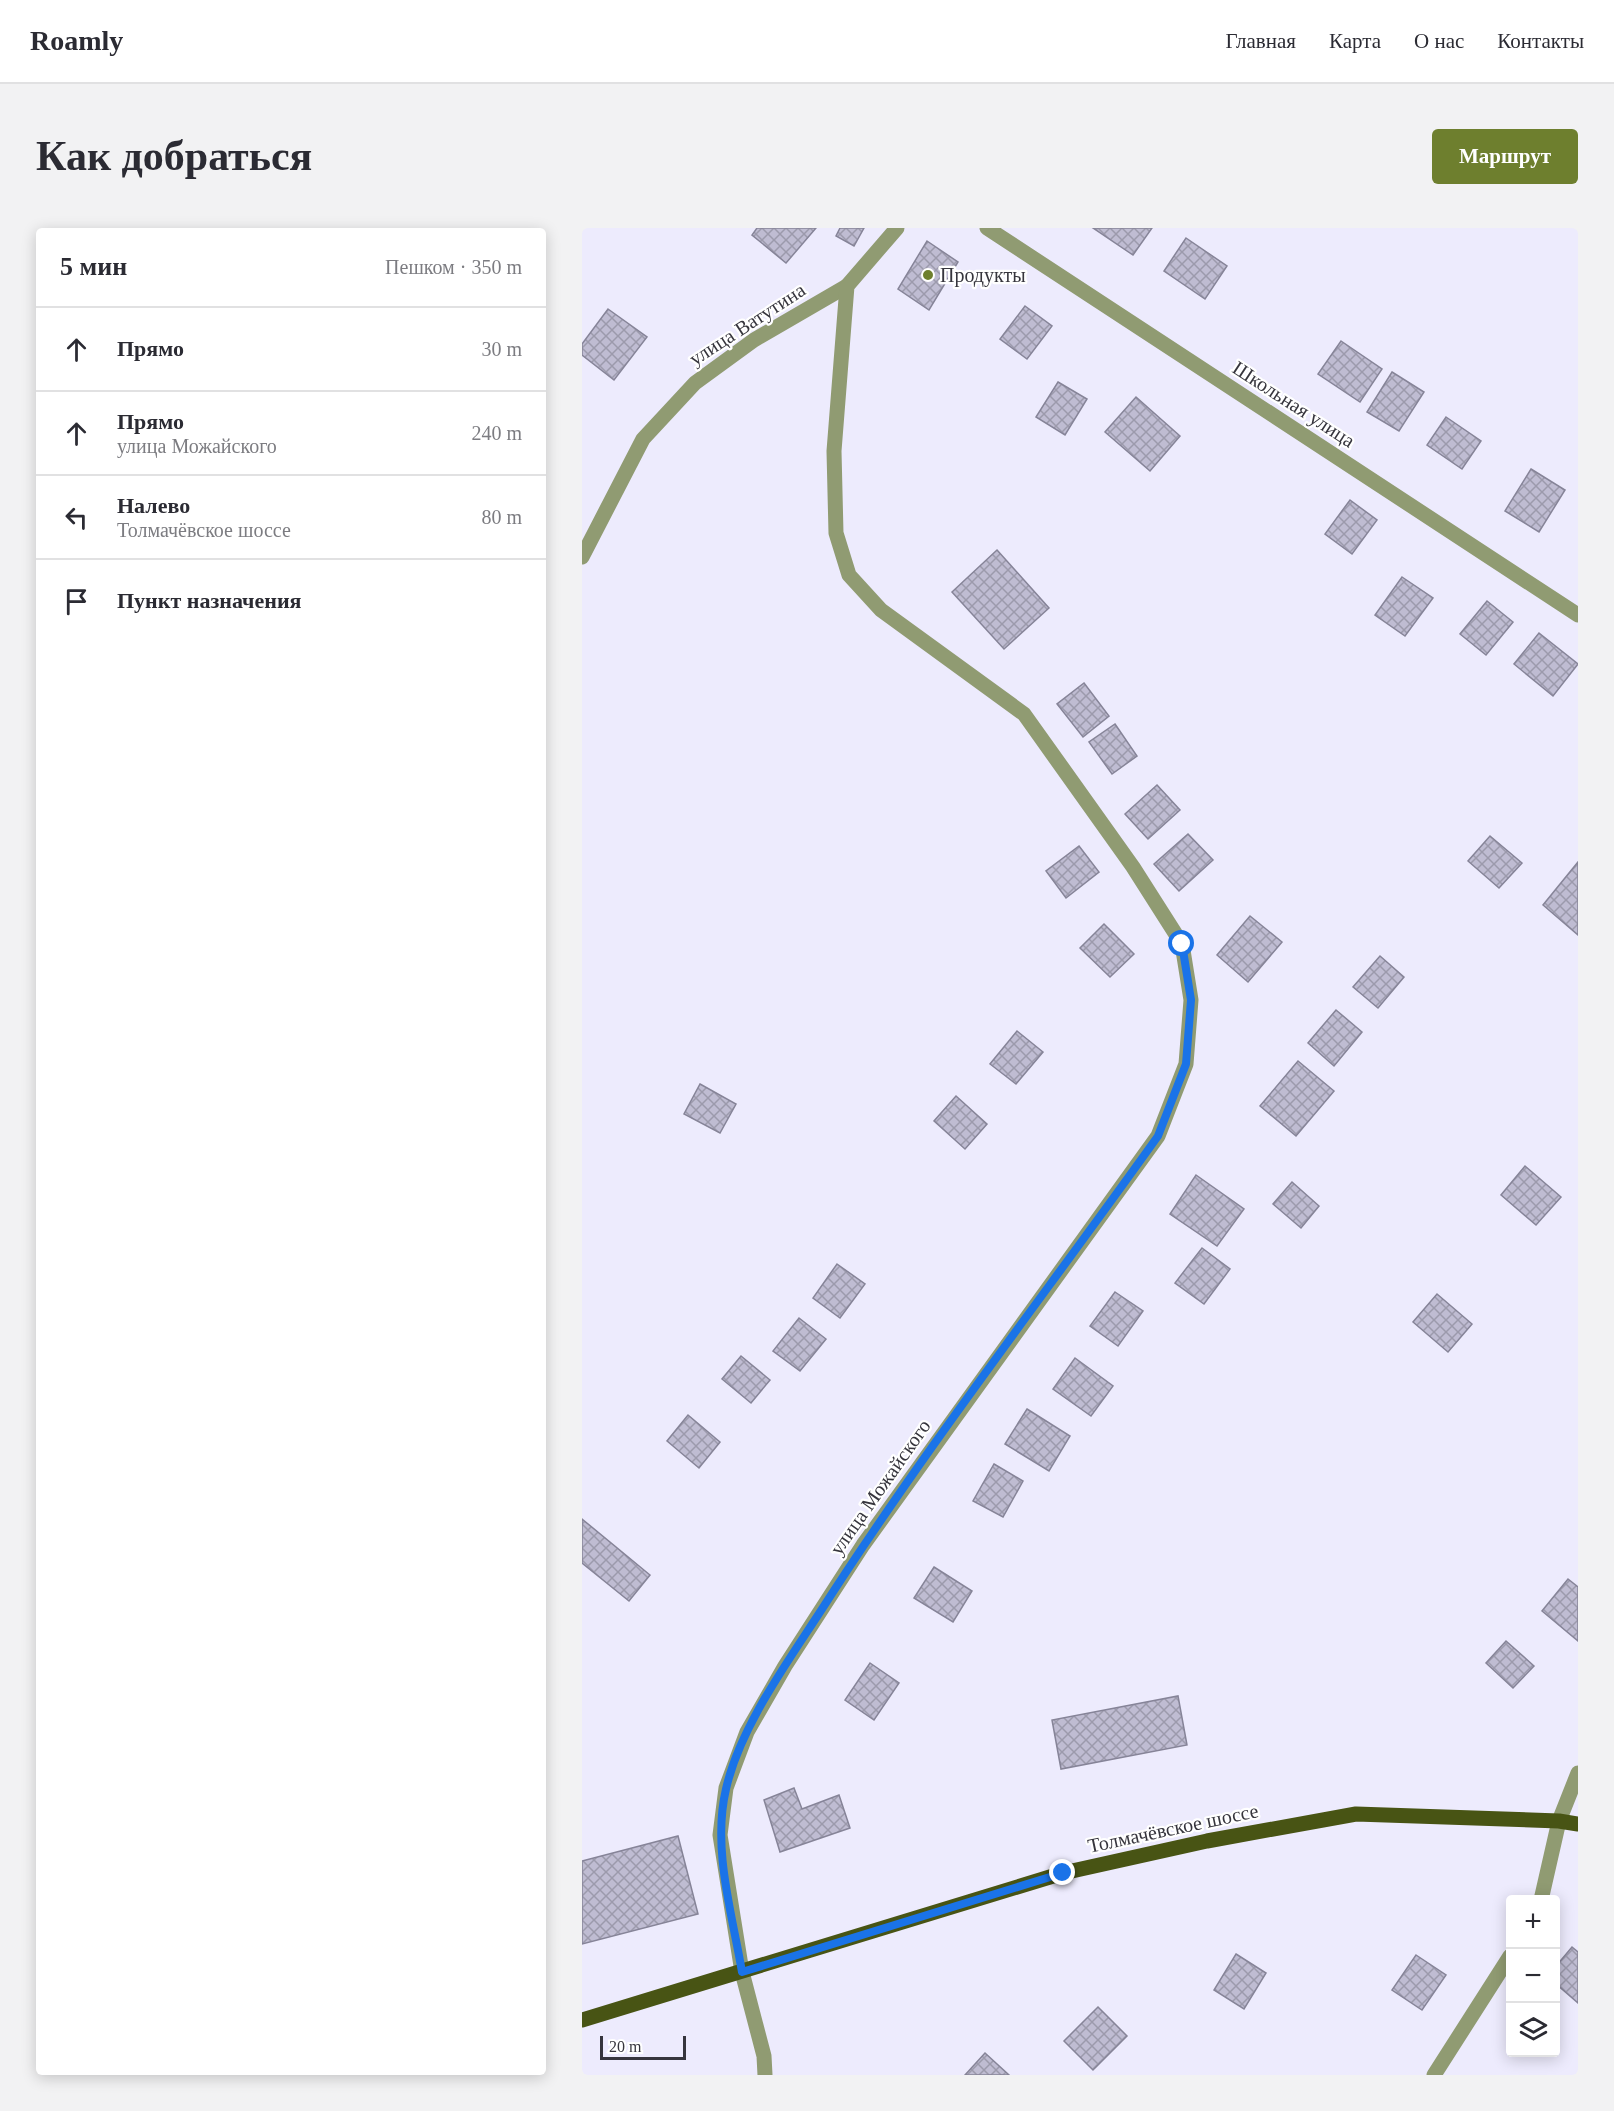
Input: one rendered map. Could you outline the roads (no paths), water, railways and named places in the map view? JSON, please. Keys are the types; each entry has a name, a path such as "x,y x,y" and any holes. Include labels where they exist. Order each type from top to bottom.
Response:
{"main road":[{"name":"Толмачёвское шоссе","path":"582,2020 1063,1873 1207,1841 1356,1814 1559,1821 1578,1824"}],"street":[{"name":"улица Ватутина","path":"582,557 643,439 696,383 754,340 847,286 897,228"},
{"name":"Школьная улица","path":"987,228 1578,615"},
{"name":"улица Можайского","path":"765,2075 765,2056 742,1972 720,1835 726,1788 747,1732 785,1666 863,1545 1158,1136 1186,1064 1191,1000 1182,944 1133,867 1023,714 882,610 849,575 836,533 834,451 847,286"},
{"path":"1542,1895 1559,1821 1578,1773"},
{"path":"1434,2075 1506,1962"}],"place":[{"name":"Продукты","path":"928,275"}]}
